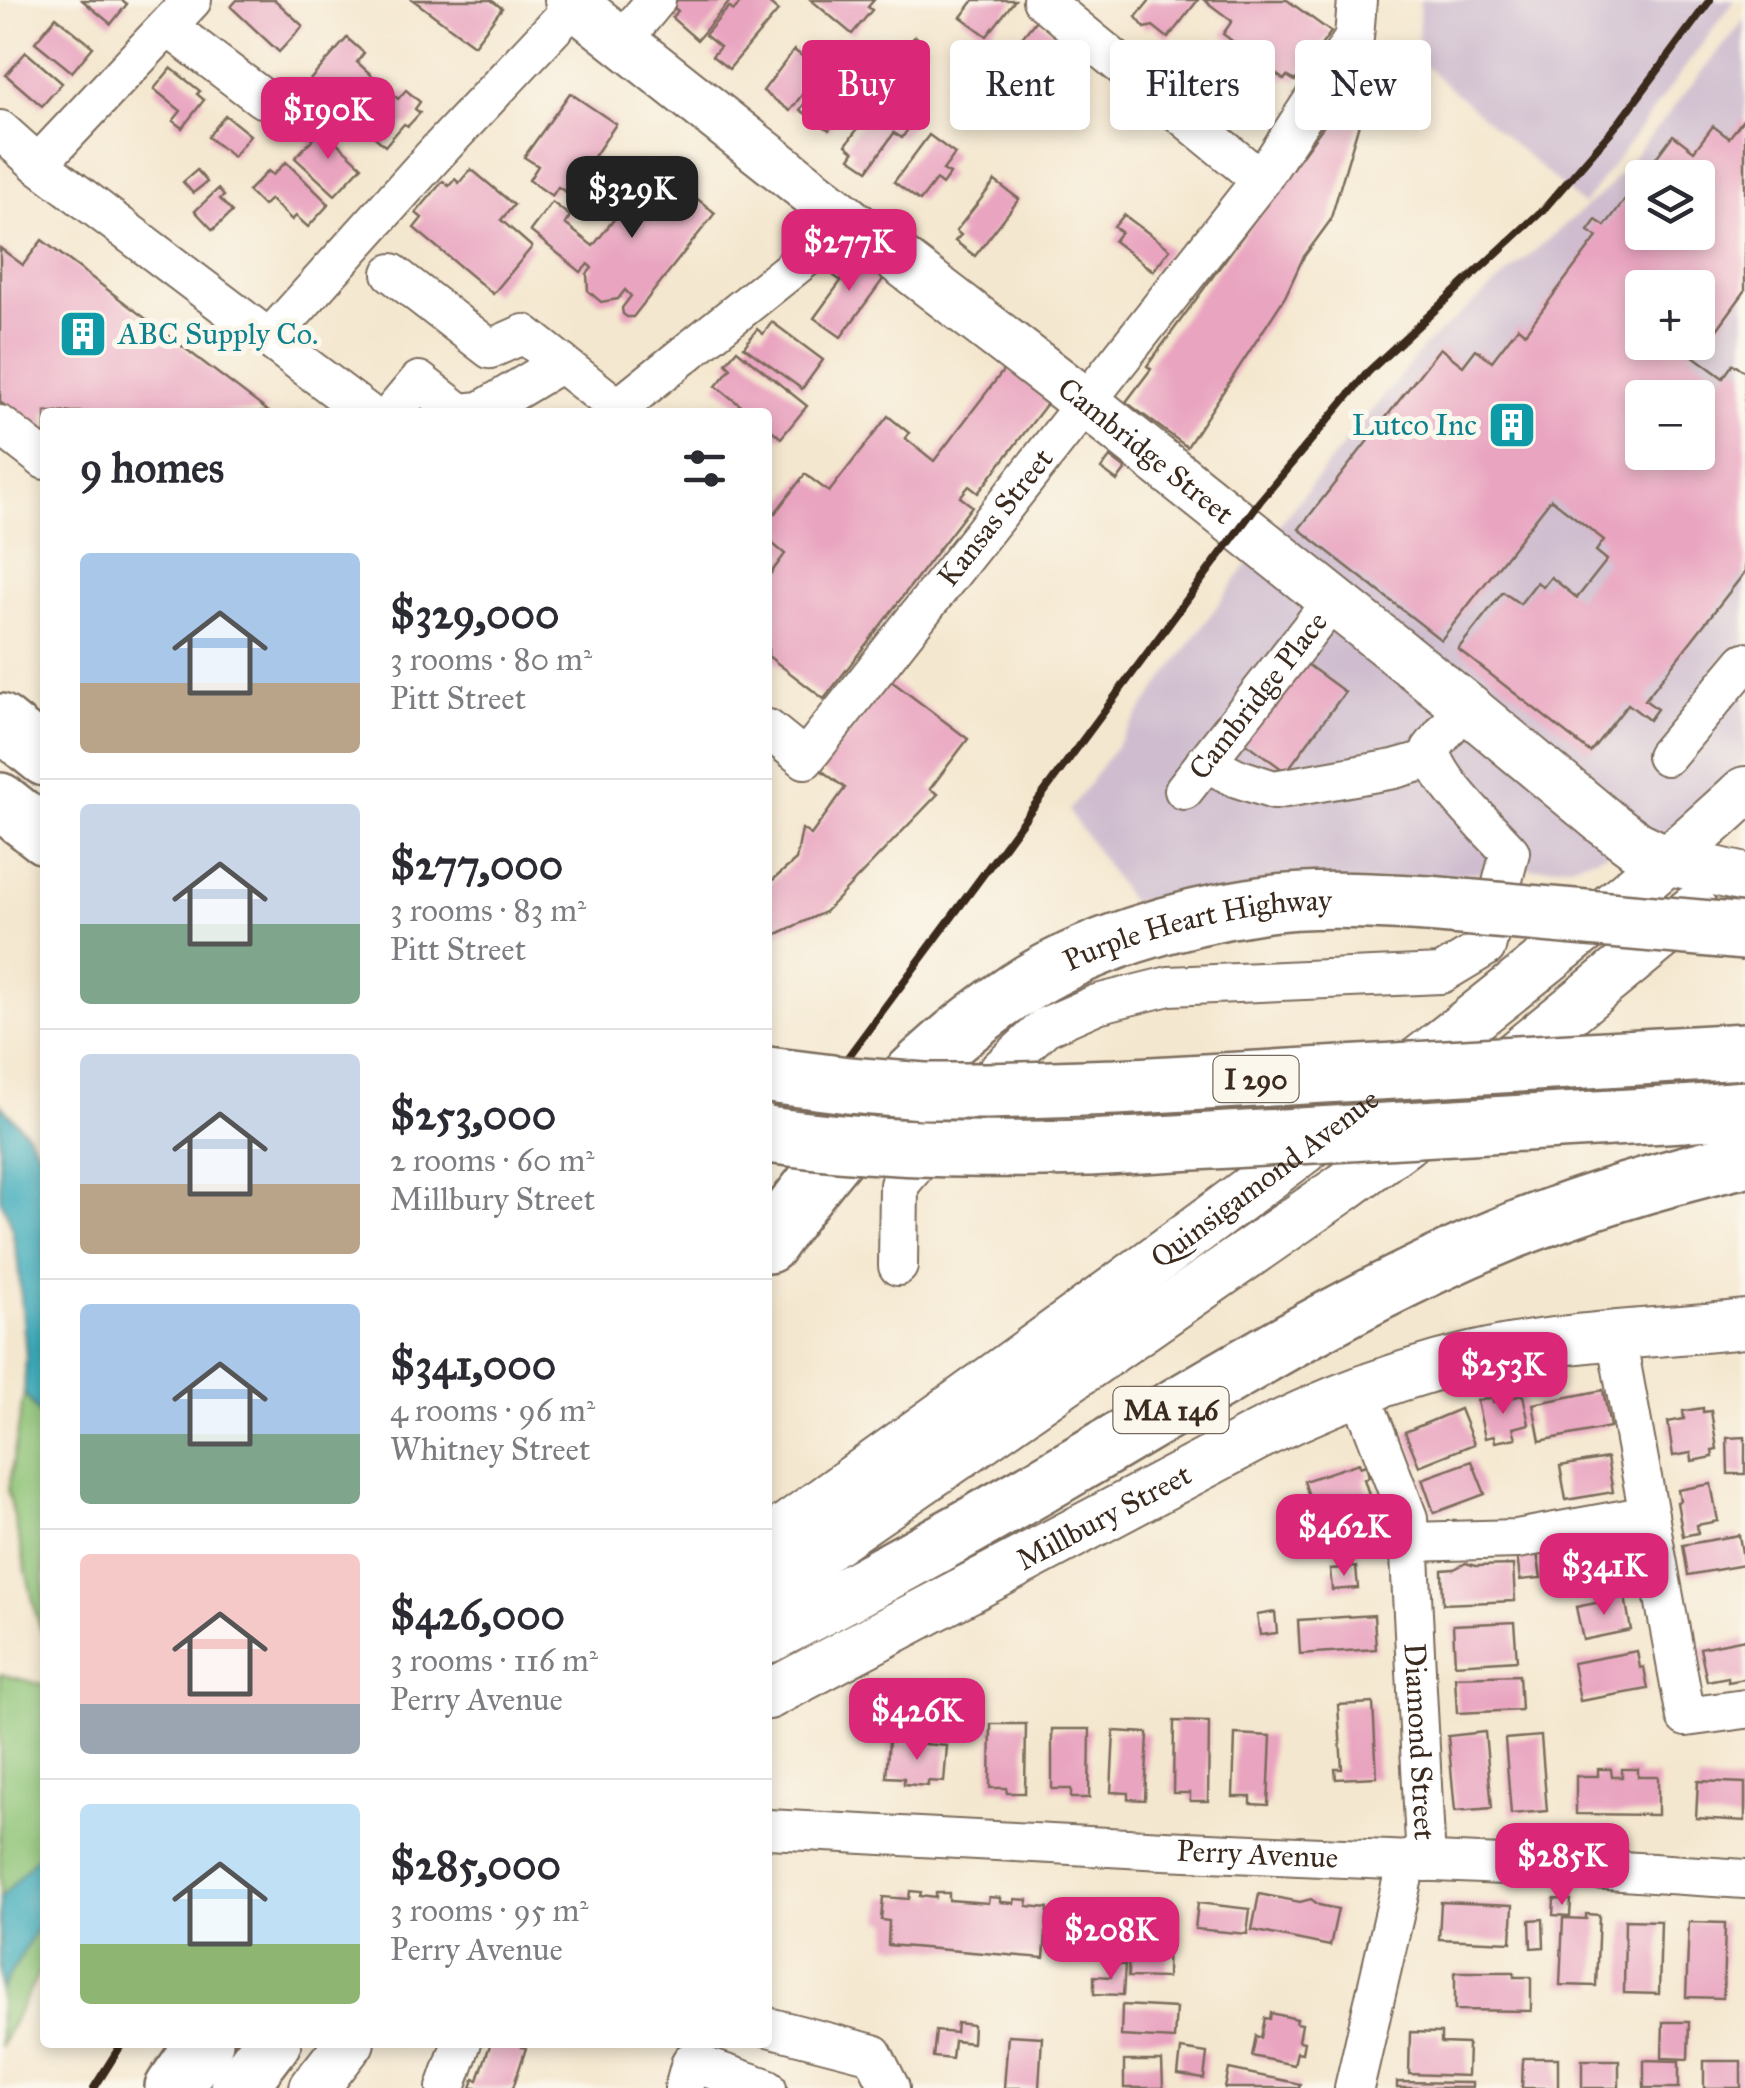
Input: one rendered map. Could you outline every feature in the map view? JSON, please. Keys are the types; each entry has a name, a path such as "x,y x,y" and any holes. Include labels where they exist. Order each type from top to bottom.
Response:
{"highway":[{"path":"0,722 40,754"},
{"path":"0,801 40,832"},
{"name":"Purple Heart Highway","path":"772,1239 808,1188 870,1116 940,1046 1019,988 1065,963 1143,932 1181,920 1262,905 1342,899 1745,932"},
{"name":"I 290","path":"772,1076 924,1091 987,1091 1745,1051"},
{"name":"I 290","path":"772,1136 926,1148 1023,1150 1745,1109"},
{"name":"MA 146","path":"772,1633 918,1555 1340,1313 1487,1242 1584,1204 1745,1158"},
{"path":"174,2088 203,2048"},
{"path":"238,2088 268,2048"}],"main road":[{"name":"Cambridge Street","path":"572,2 1333,600 1605,822 1636,845 1667,860 1742,873"},
{"name":"Quinsigamond Avenue","path":"772,1537 1196,1232 1486,1008 1745,791"},
{"name":"Quinsigamond Avenue","path":"772,1583 1427,1126 1742,873"},
{"name":"Millbury Street","path":"772,1693 1246,1442 1308,1411 1358,1392 1406,1375 1561,1340 1745,1324"},
{"path":"314,2088 345,2048"}],"street":[{"path":"622,42 656,0"},
{"path":"1042,0 1261,180"},
{"name":"Kansas Street","path":"772,732 805,759 1261,180 1354,38 1356,0"},
{"path":"269,339 572,2"},
{"path":"38,164 180,14 262,98"},
{"path":"0,130 38,164 361,408"},
{"path":"618,408 850,222"},
{"path":"392,273 490,349 524,334 613,408"},
{"path":"487,408 561,364"},
{"path":"396,408 419,382 454,408"},
{"path":"0,424 40,456"},
{"name":"Cambridge Place","path":"1333,600 1194,776 1236,778 1274,790 1376,773 1433,758"},
{"path":"1666,756 1745,662"},
{"path":"898,1266 899,1185 984,1083 1045,1027 1097,1004 1169,986 1441,974 1486,947 1510,852 1444,779 1432,749 1465,706"},
{"path":"1616,1336 1686,1716 1745,1710"},
{"name":"Diamond Street","path":"1354,2088 1417,1861 1408,1518 1358,1392"},
{"path":"1411,1542 1516,1539 1649,1515"},
{"name":"Perry Avenue","path":"772,1829 1745,1880"},
{"path":"772,2028 873,2054 890,2086"},
{"path":"446,2088 460,2048"},
{"path":"691,2064 754,2084"}],"shaded area":[{"path":"1420,0 1735,0 1583,205 1431,71 1431,40 1418,40"},
{"path":"1745,19 1745,760 1684,827 1571,865 1131,902 1069,811 1248,563 1426,344 1608,188 1625,167 1625,250 1715,250 1715,160 1631,160"}],"green space":[{"path":"24,1393 40,1414 40,1626 36,1614 8,1491"},
{"path":"0,1674 40,1684 40,1971 0,2047"}],"water":[{"path":"0,1104 40,1153 40,1414 24,1393 26,1356 18,1262 10,1220 0,1199"},
{"path":"40,1854 40,1924 0,1991 0,1899"}],"building":[{"path":"82,0 122,0 127,4 111,24"},
{"path":"237,0 275,0 303,26 279,52 231,7"},
{"path":"413,0 491,0 502,8 474,45"},
{"path":"677,0 731,0 697,40 672,18 678,11 672,6"},
{"path":"743,0 765,0 778,11 729,69 712,56 720,47 705,35 729,7 733,11"},
{"path":"811,0 874,0 868,7 872,10 852,34"},
{"path":"974,0 1015,0 987,36 961,17"},
{"path":"1150,0 1198,0 1168,38 1153,26 1145,28 1136,17"},
{"path":"1204,0 1287,0 1331,32 1325,40 1295,40 1295,81 1287,76 1284,80 1275,73 1275,40 1231,40 1223,34 1232,21"},
{"path":"56,17 93,47 72,72 35,42"},
{"path":"1037,19 1061,38 1059,40 1020,40"},
{"path":"347,38 364,53 357,62 398,99 406,90 420,102 415,109 420,113 385,146 310,80"},
{"path":"794,50 802,56 802,95 790,111 763,91"},
{"path":"26,52 62,83 42,106 6,75"},
{"path":"171,68 200,91 197,94 204,100 182,128 173,121 181,111 154,89"},
{"path":"570,93 616,124 569,194 558,187 552,196 529,180 538,166 524,157"},
{"path":"296,103 307,112 292,131 280,121"},
{"path":"225,115 250,135 233,157 208,137"},
{"name":"Lutco Inc","path":"1745,117 1745,291 1715,332 1715,270 1625,270 1625,360 1699,360 1723,378 1733,364 1745,372 1745,572 1645,700 1657,709 1649,720 1628,704 1590,752 1458,649 1503,592 1520,604 1537,582 1543,587 1551,577 1577,598 1607,560 1596,551 1604,540 1551,499 1441,640 1299,529 1440,348 1463,366 1476,349 1492,361 1518,327 1525,333 1597,237 1588,231 1596,220 1605,226 1625,199 1625,250 1715,250 1715,160 1654,160 1673,135 1694,151 1713,126 1729,138"},
{"path":"322,129 362,166 335,195 295,158"},
{"path":"857,130 907,130 902,138 894,133 868,170 850,158 854,152 846,145"},
{"path":"1321,130 1357,130 1330,221 1303,258 1285,297 1187,447 1126,402 1151,369 1147,366"},
{"path":"929,135 955,154 943,170 950,174 942,185 936,180 920,201 894,182"},
{"path":"286,162 329,204 308,227 296,216 292,220 270,199 263,206 248,191 268,171 273,175"},
{"path":"656,166 715,213 633,317 627,317 622,308 631,296 625,290 618,299 601,302 588,291 587,274 592,268 588,264 581,272 530,231 552,202 570,216 565,224 593,246"},
{"path":"471,169 514,205 501,220 532,247 493,294 414,228 422,218 416,213 443,181 449,186 455,179 459,183"},
{"path":"197,170 207,182 193,193 183,182"},
{"path":"995,181 1019,199 975,256 955,241 961,235 956,231"},
{"path":"218,189 224,196 220,199 232,212 213,230 195,211"},
{"path":"1124,215 1170,249 1153,271 1114,241 1121,232 1114,227"},
{"name":"ABC Supply Co.","path":"42,240 264,408 40,408 40,432 0,402 0,248 23,265"},
{"path":"850,252 884,278 841,337 814,318 841,281 833,275"},
{"path":"772,322 823,360 802,389 744,347 757,329 763,334"},
{"path":"737,350 807,406 781,438 772,430 772,408 744,408 716,386 731,368 726,363"},
{"path":"1006,367 1049,401 978,493 969,486 960,497 972,506 824,699 772,659 772,572 785,554 772,543 772,511 775,513 805,474 829,492 888,416 909,433 905,438 934,461"},
{"path":"1110,457 1126,469 1117,481 1101,469"},
{"path":"1304,662 1345,692 1286,772 1245,742"},
{"path":"890,680 968,739 930,789 938,794 825,912 772,936 772,881 796,860 802,829 811,835 845,788 821,770"},
{"path":"1603,1390 1610,1427 1540,1441 1533,1404"},
{"path":"1523,1395 1529,1424 1513,1428 1516,1438 1495,1442 1494,1436 1485,1438 1477,1401 1492,1398 1493,1402"},
{"path":"1703,1408 1703,1412 1711,1411 1717,1449 1712,1450 1713,1457 1692,1461 1691,1453 1673,1456 1668,1422 1684,1419 1683,1411"},
{"path":"1460,1409 1474,1444 1419,1466 1405,1432"},
{"path":"1745,1437 1745,1474 1728,1474 1727,1438"},
{"path":"1607,1458 1613,1492 1566,1500 1560,1466"},
{"path":"1472,1461 1485,1494 1434,1513 1422,1479"},
{"path":"1359,1463 1360,1467 1366,1465 1369,1477 1364,1479 1369,1495 1314,1512 1304,1481"},
{"path":"1711,1484 1718,1521 1697,1525 1698,1533 1683,1536 1678,1490"},
{"path":"1739,1535 1744,1565 1688,1575 1683,1545"},
{"path":"1623,1539 1636,1574 1578,1587 1569,1552"},
{"path":"1537,1553 1541,1578 1520,1580 1517,1555"},
{"path":"1466,1563 1513,1565 1515,1601 1443,1604 1442,1570"},
{"path":"1356,1567 1358,1588 1332,1590 1330,1569"},
{"path":"1625,1597 1631,1630 1583,1640 1576,1607"},
{"path":"1275,1612 1277,1633 1260,1635 1257,1615"},
{"path":"1374,1615 1376,1649 1300,1654 1298,1620"},
{"path":"1514,1622 1517,1660 1455,1664 1453,1625"},
{"path":"1745,1639 1745,1679 1707,1681 1700,1648"},
{"path":"1637,1651 1648,1689 1580,1701 1573,1663"},
{"path":"1519,1675 1521,1710 1457,1713 1455,1677"},
{"path":"1373,1703 1377,1777 1336,1779 1335,1769 1342,1769 1338,1705"},
{"path":"1174,1721 1209,1722 1208,1801 1190,1801 1190,1793 1173,1793"},
{"path":"991,1724 1026,1724 1025,1793 990,1788"},
{"path":"1052,1729 1090,1729 1089,1798 1071,1798 1071,1789 1052,1789"},
{"path":"1114,1731 1148,1733 1145,1800 1111,1792"},
{"path":"1485,1732 1492,1808 1455,1811 1448,1736"},
{"path":"1235,1734 1271,1736 1268,1805 1251,1804 1251,1797 1233,1797"},
{"path":"1541,1736 1547,1811 1511,1814 1505,1739"},
{"path":"889,1741 947,1746 944,1782 928,1781 928,1786 904,1784 904,1778 886,1777"},
{"path":"1598,1769 1611,1769 1612,1777 1622,1777 1622,1769 1638,1769 1638,1777 1658,1777 1658,1815 1576,1814 1576,1776 1598,1776"},
{"path":"1698,1781 1745,1783 1745,1821 1696,1818"},
{"path":"910,1891 936,1898 936,1893 949,1893 949,1900 988,1903 989,1897 1000,1898 1000,1902 1028,1900 1027,1906 1048,1908 1044,1958 888,1945 889,1921 881,1920 883,1897 909,1899"},
{"path":"1259,1894 1300,1902 1311,1899 1338,1909 1330,1946 1252,1930"},
{"path":"1554,1899 1571,1900 1570,1916 1553,1915"},
{"path":"1441,1902 1513,1905 1511,1942 1439,1939"},
{"path":"1198,1903 1250,1909 1247,1934 1195,1929"},
{"path":"1129,1910 1168,1911 1167,1978 1128,1977"},
{"path":"1586,1914 1599,1915 1596,1986 1560,1985 1563,1918 1586,1919"},
{"path":"1543,1919 1544,1947 1531,1948 1530,1920"},
{"path":"1625,1920 1661,1921 1659,1994 1624,1993"},
{"path":"1689,1922 1725,1923 1723,1998 1686,1997"},
{"path":"1112,1965 1125,1965 1123,1995 1094,1994 1094,1976 1111,1977"},
{"path":"1455,1972 1514,1972 1514,1977 1531,1977 1531,2011 1455,2010"},
{"path":"1122,2005 1176,2008 1174,2039 1121,2036"},
{"path":"1271,2013 1297,2019 1296,2023 1302,2024 1302,2053 1297,2052 1294,2065 1252,2056 1256,2036 1261,2038 1265,2018 1270,2019"},
{"path":"1663,2022 1689,2022 1688,2059 1662,2058"},
{"path":"957,2023 973,2025 972,2043 954,2041 952,2059 933,2057 936,2031 956,2033"},
{"path":"1410,2032 1441,2033 1441,2043 1468,2044 1467,2076 1409,2074"},
{"path":"1008,2035 1042,2037 1039,2088 1004,2088"},
{"path":"489,2048 526,2048 513,2088 471,2088 474,2079 478,2080"},
{"path":"1181,2049 1207,2053 1204,2079 1178,2075"},
{"path":"1523,2058 1558,2058 1558,2088 1522,2088"},
{"path":"1582,2060 1619,2060 1619,2088 1582,2088"},
{"path":"1644,2060 1679,2061 1679,2088 1644,2088"},
{"path":"1124,2061 1162,2061 1163,2088 1124,2088"},
{"path":"1704,2061 1741,2061 1741,2088 1704,2088"},
{"path":"1229,2069 1300,2084 1299,2088 1225,2088"},
{"path":"1397,2082 1472,2083 1472,2088 1397,2088"}],"railway":[{"path":"772,1160 1260,501 1369,371 1543,210 1621,120 1710,0"},
{"path":"94,2088 119,2048"}],"place":[{"name":"ABC Supply Co.","path":"83,334"},
{"name":"Lutco Inc","path":"1512,425"}]}
